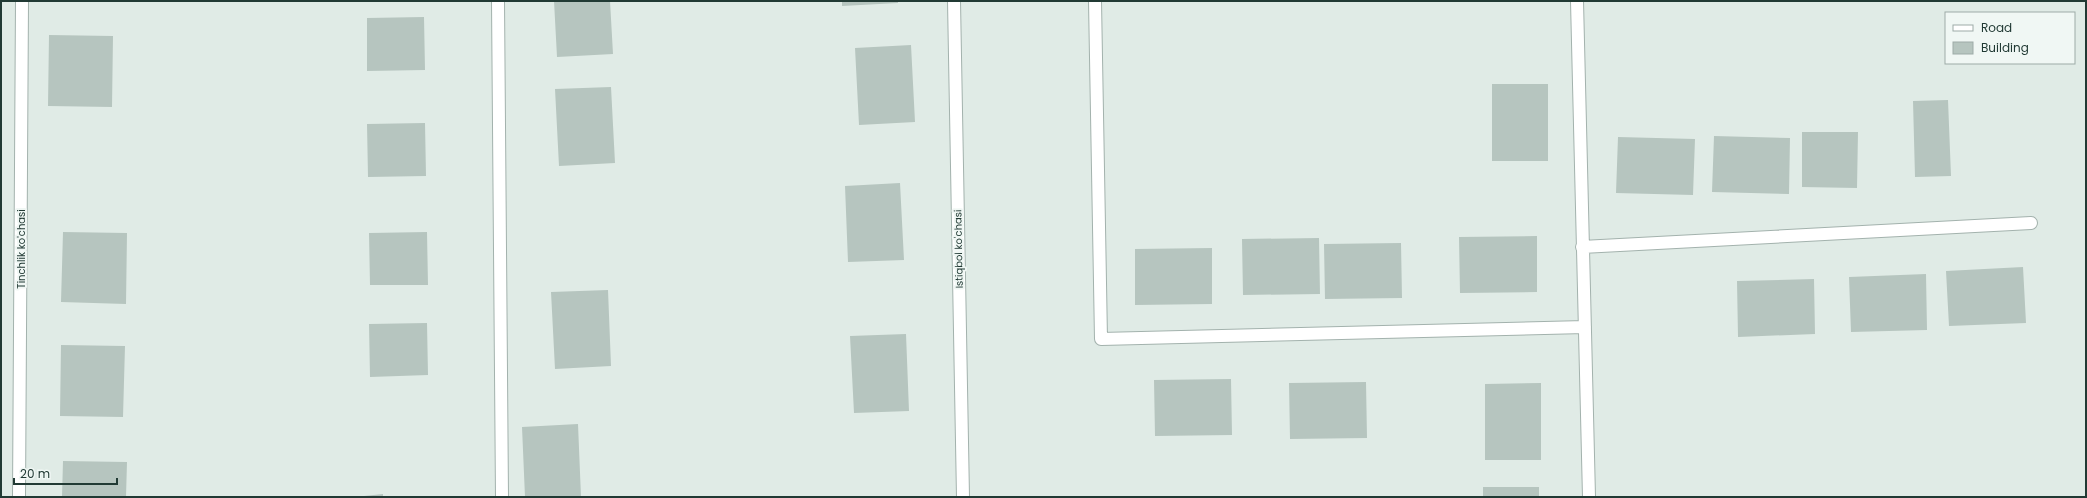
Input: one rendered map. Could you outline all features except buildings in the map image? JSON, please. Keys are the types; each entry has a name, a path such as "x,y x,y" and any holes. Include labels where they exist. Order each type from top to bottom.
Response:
{"street":[{"name":"Tinchlik ko'chasi","path":"19,497 22,1"},
{"path":"498,1 502,497"},
{"name":"Istiqbol ko'chasi","path":"954,1 963,497"},
{"path":"1095,1 1100,339 1585,327"},
{"path":"1577,1 1589,497"},
{"path":"1582,246 2031,223"}]}
